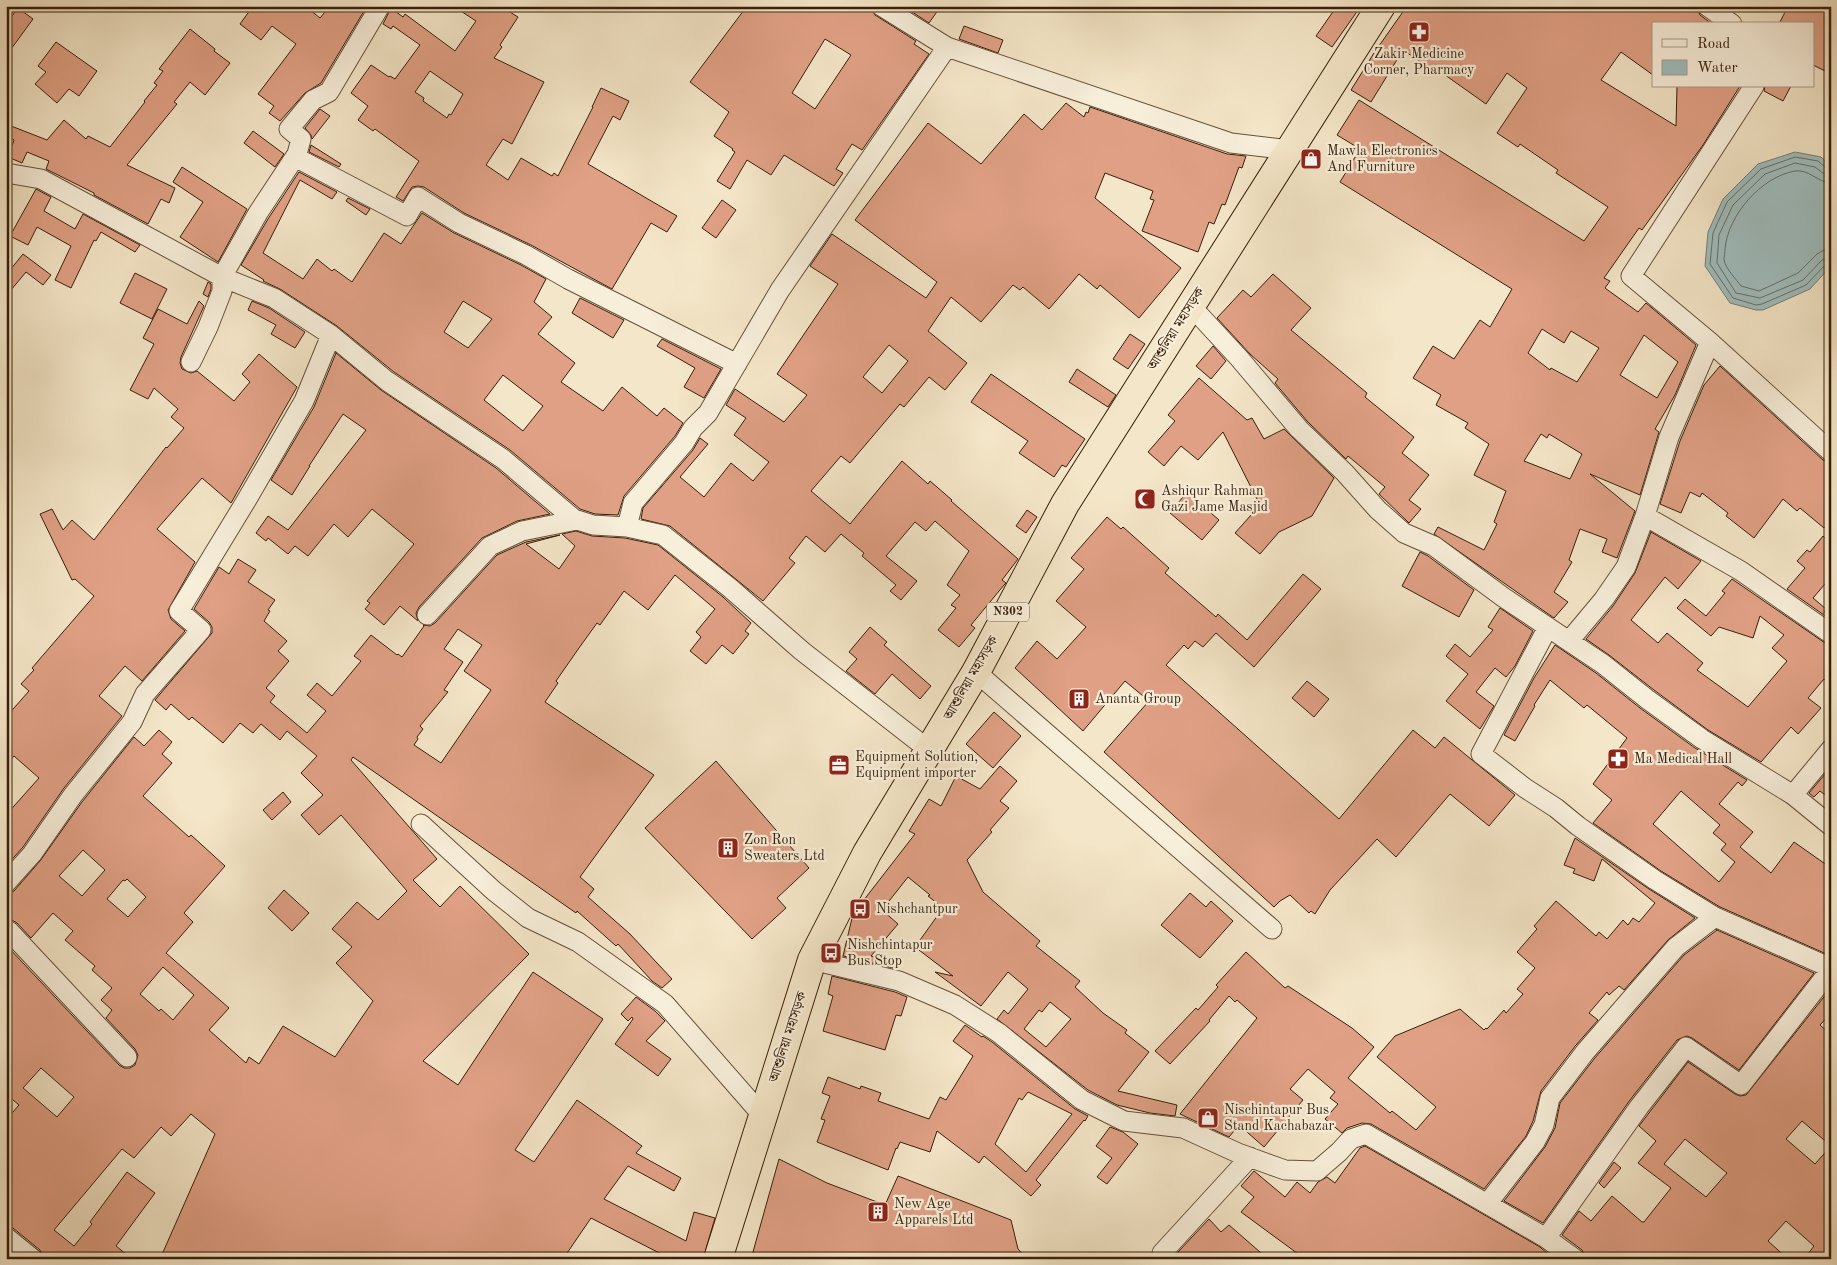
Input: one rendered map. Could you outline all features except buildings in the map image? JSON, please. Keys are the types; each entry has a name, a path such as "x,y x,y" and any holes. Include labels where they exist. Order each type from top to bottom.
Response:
{"highway":[{"name":"আশুলিয়া মহাসড়ক","path":"718,1259 812,960 867,853 976,672 1065,504 1381,6"}],"street":[{"path":"191,362 208,327 222,291 222,277 258,213 295,157 301,138 289,129 313,100 329,92 380,6"},
{"path":"881,6 947,47 1230,143 1290,150"},
{"path":"1707,6 1729,22"},
{"path":"627,527 633,503 684,443 693,428 708,413 780,290 947,47"},
{"path":"1753,88 1631,276 1710,342 1831,452"},
{"path":"295,157 407,216 418,197 468,227 737,364"},
{"path":"6,173 41,180 222,277 274,298 331,335 388,381 502,459 574,519 593,525 627,527 663,535 730,588 802,651 929,750"},
{"path":"1191,306 1239,358 1299,429 1345,473 1378,510 1404,533 1434,546 1603,664 1702,739 1793,795 1831,826"},
{"path":"6,883 32,854 73,795 132,722 145,694 201,630 179,611 304,401 331,335"},
{"path":"1570,641 1604,599 1626,566 1669,437 1710,342"},
{"path":"1644,516 1741,571 1831,634"},
{"path":"427,615 490,546 522,531 574,519"},
{"path":"1546,1238 1639,1107 1686,1047 1741,1085 1831,968 1715,917 1655,880 1578,826 1556,808 1525,788 1481,754 1548,627"},
{"path":"976,672 1272,929"},
{"path":"1793,795 1831,750"},
{"path":"421,824 494,891 528,918 578,942 665,1004 763,1116"},
{"path":"1487,1204 1535,1142 1544,1125 1550,1098 1585,1052 1676,947 1715,917"},
{"path":"7,931 127,1057"},
{"path":"812,960 899,981 956,1005 999,1032 1082,1100 1124,1121 1183,1128 1285,1170 1317,1171 1351,1139 1366,1134 1546,1238 1575,1259"},
{"path":"1169,1259 1162,1253 1250,1157"},
{"path":"6,1237 33,1259"}],"water":[{"path":"1795,152 1821,157 1831,166 1831,266 1810,289 1763,310 1730,303 1705,266 1708,232 1723,199 1758,164"}],"place":[{"name":"Zakir Medicine Corner, Pharmacy","path":"1419,32"},
{"name":"Mawla Electronics And Furniture","path":"1311,159"},
{"name":"Ashiqur Rahman Gazi Jame Masjid","path":"1145,499"},
{"name":"Ananta Group","path":"1079,699"},
{"name":"Ma Medical Hall","path":"1618,759"},
{"name":"Equipment Solution, Equipment importer","path":"839,765"},
{"name":"Zon Ron Sweaters Ltd","path":"728,848"},
{"name":"Nishchantpur","path":"860,909"},
{"name":"Nishchintapur Bus Stop","path":"831,953"},
{"name":"Nischintapur Bus Stand Kachabazar","path":"1208,1118"},
{"name":"New Age Apparels Ltd","path":"878,1212"}]}
